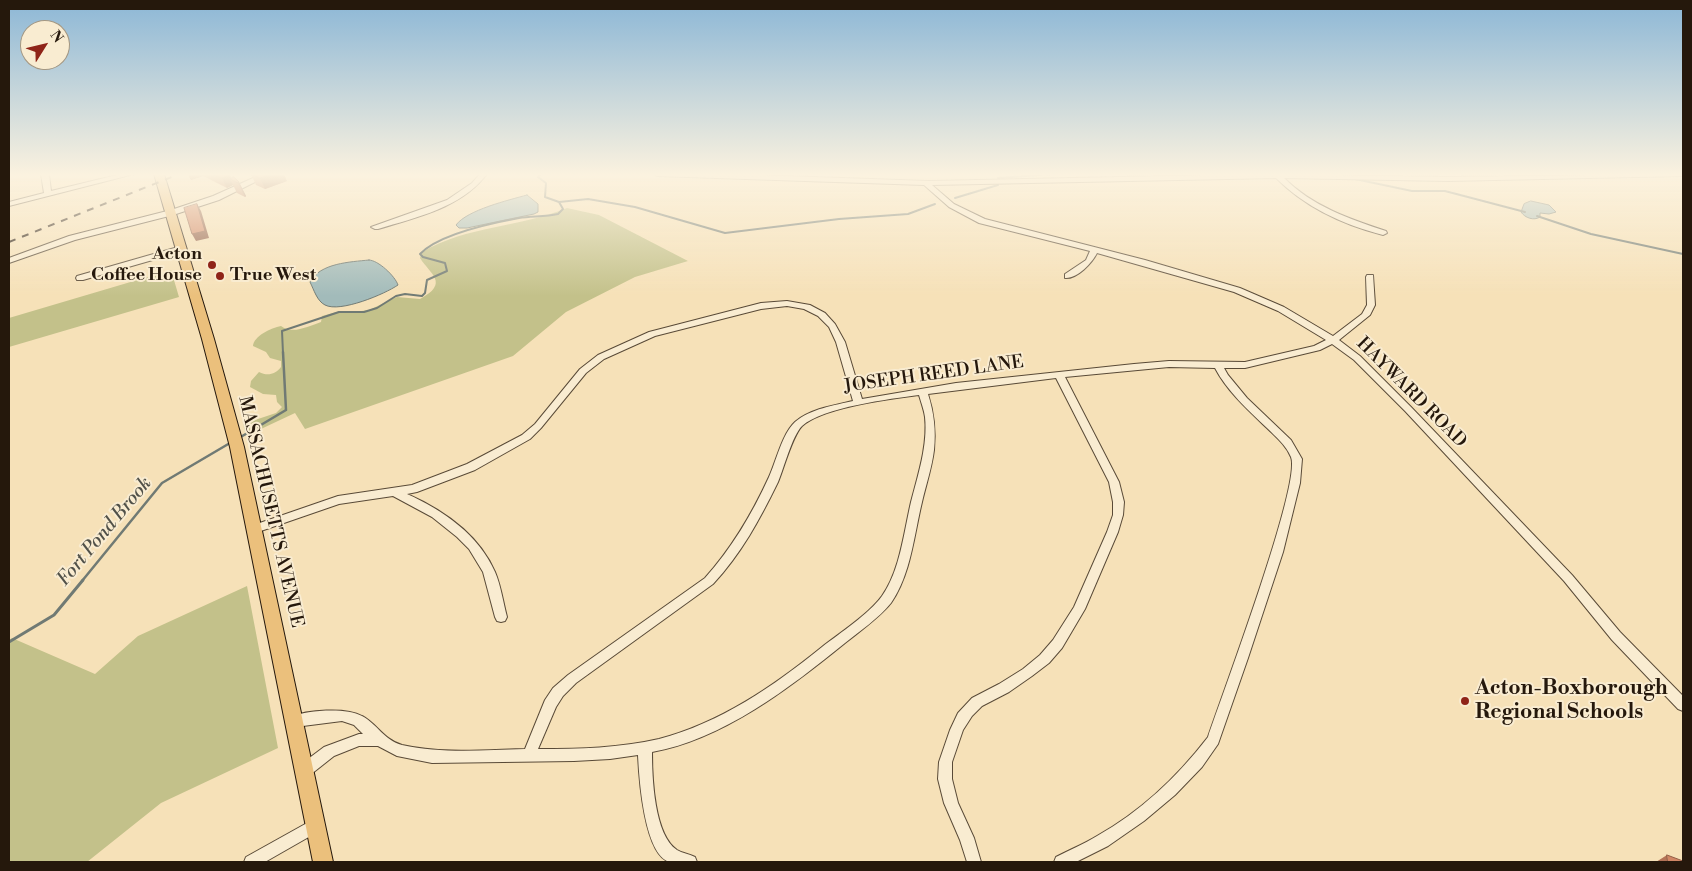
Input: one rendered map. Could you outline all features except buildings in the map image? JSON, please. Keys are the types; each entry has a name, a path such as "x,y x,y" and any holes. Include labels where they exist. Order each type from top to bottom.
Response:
{"main road":[{"name":"MASSACHUSETTS AVENUE","path":"170,215 235,441 324,862"}],"street":[{"path":"9,260 72,238 164,215"},
{"path":"375,227 410,215"},
{"name":"HAYWARD ROAD","path":"967,215 996,225 1237,290 1281,309 1333,340 1357,358 1408,409 1568,578 1616,636 1683,706"},
{"path":"1339,215 1383,233"},
{"path":"80,278 181,250"},
{"path":"1068,276 1089,261 1094,250"},
{"name":"JOSEPH REED LANE","path":"529,755 550,704 558,692 572,679 709,581 724,566 759,511 800,423 839,407 858,402 923,392 1169,364 1245,365 1303,353 1333,340 1366,315 1371,305 1370,277"},
{"path":"255,529 338,500 413,489 454,474 526,437 538,426 583,371 601,358 652,334 761,306 777,304 806,306 832,322 842,347 858,402"},
{"path":"1061,862 1103,841 1139,816 1170,790 1198,762 1213,740 1223,714 1277,552 1295,483 1297,459 1287,442 1244,400 1224,376 1219,366"},
{"path":"974,862 972,849 952,809 946,782 945,763 955,732 969,709 982,698 1003,689 1048,656 1062,640 1096,569 1115,526 1118,514 1119,499 1114,482 1060,376"},
{"path":"295,722 342,716 358,720 379,740 397,750 432,757 610,753 645,747 696,733 724,720 767,696 844,638 886,600 899,578 929,450 931,429 923,392"},
{"path":"393,492 431,513 466,538 488,571 501,617"},
{"path":"305,770 328,751 359,740 379,740"},
{"path":"645,747 651,811 655,830 668,853 690,862"},
{"path":"251,862 316,826"}],"shaded area":[{"path":"547,215 599,215 688,261 635,277 566,312 513,356 305,429 295,413 246,436 243,424 276,413 282,407 277,402 276,395 263,394 250,387 251,381 259,372 271,374 281,367 281,361 270,358 266,352 253,346 256,339 268,331 281,326 285,329 295,330 321,322 322,316 340,311 369,310 397,297 420,299 434,288 436,283 435,278 420,258 422,252 439,243 457,237"},
{"path":"171,270 179,297 9,347 9,318"},
{"path":"247,586 278,748 161,803 87,862 9,862 9,640 12,638 95,674 138,636"}],"water":[{"path":"469,215 531,215 467,228 459,228 456,225"},
{"path":"1524,215 1540,215 1540,217 1535,219"},
{"path":"369,260 386,269 398,285 351,305 332,307 320,301 310,282 315,276 328,267"}],"waterway":[{"name":"Fort Pond Brook","path":"283,353 282,331 339,312 364,312 377,308 396,296 405,294 422,296 425,293 427,280 447,271 445,263 423,257 420,254 440,241 466,230 495,223 519,218 555,215"},
{"path":"661,215 725,233 839,219 899,215"},
{"path":"1537,216 1591,234 1683,254"},
{"name":"Fort Pond Brook","path":"239,438 286,410 283,352"},
{"name":"Fort Pond Brook","path":"82,581 162,483 230,443"},
{"name":"Fort Pond Brook","path":"9,642 54,615 83,580"}],"railway":[{"path":"9,242 77,215"}],"place":[{"name":"Acton Coffee House","path":"212,265"},
{"name":"True West","path":"220,276"},
{"name":"Acton-Boxborough Regional Schools","path":"1465,701"}]}
